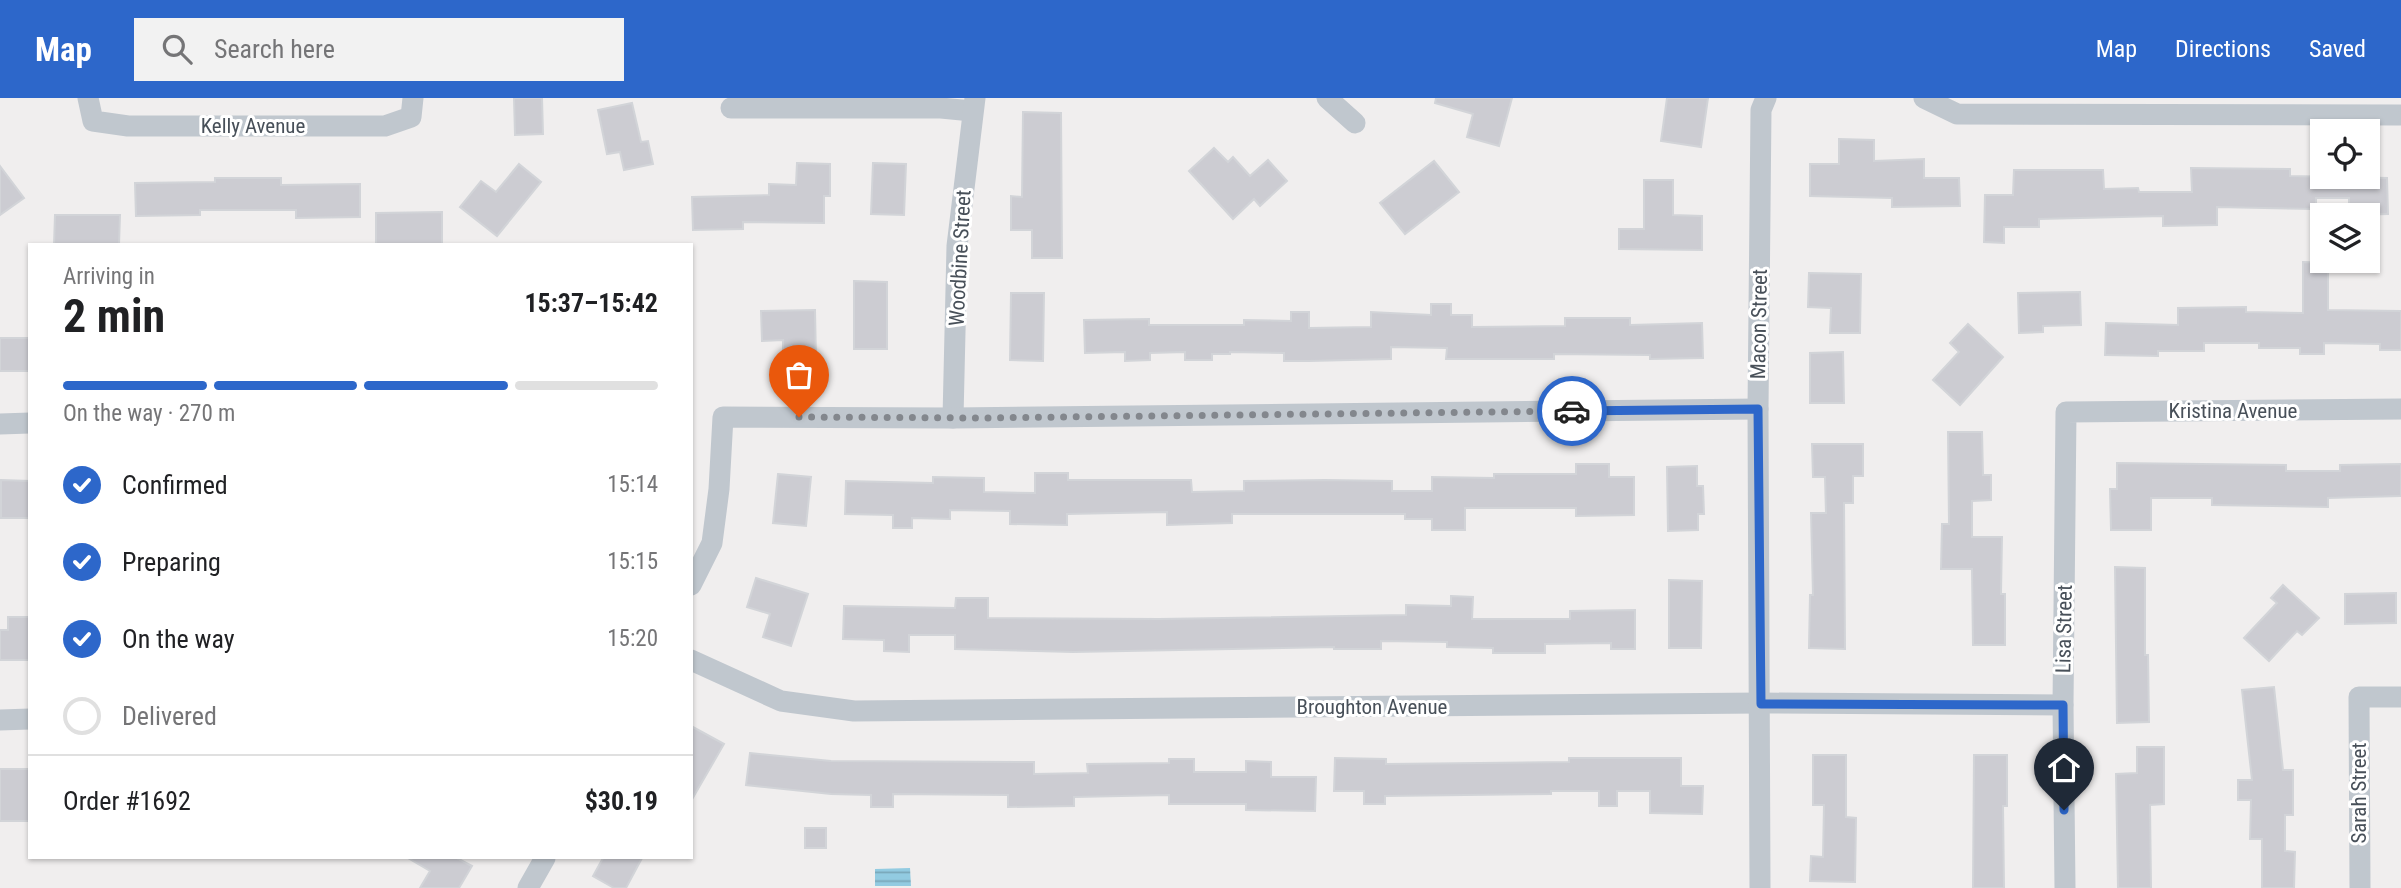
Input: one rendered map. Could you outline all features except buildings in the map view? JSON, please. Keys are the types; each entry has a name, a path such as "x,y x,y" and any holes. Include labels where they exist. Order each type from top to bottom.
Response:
{"street":[{"name":"Kelly Avenue","path":"88,98 93,121 128,126 385,126 412,108"},
{"path":"1327,98 1355,123"},
{"name":"Macon Street","path":"1760,888 1758,409 1761,110 1766,98"},
{"path":"1924,98 1957,114 2398,109"},
{"path":"731,108 941,108 973,105"},
{"name":"Woodbine Street","path":"953,418 957,246 973,105"},
{"path":"693,581 712,543 719,489 723,417 953,418 1758,409"},
{"name":"Kristina Avenue","path":"2066,412 2401,409"},
{"name":"Lisa Street","path":"2065,888 2063,705 2066,412"},
{"path":"0,424 28,423"},
{"name":"Broughton Avenue","path":"693,661 781,701 854,711 1761,704 2063,705"},
{"name":"Sarah Street","path":"2360,888 2359,697 2401,697"},
{"path":"0,720 28,719"},
{"path":"528,888 544,859"}],"water":[{"path":"910,868 911,886 875,886 875,869"}],"way so far":[{"path":"799,417 981,418 1572,411"}],"route":[{"path":"1572,411 1758,409 1761,704 2063,705 2064,810"}]}
